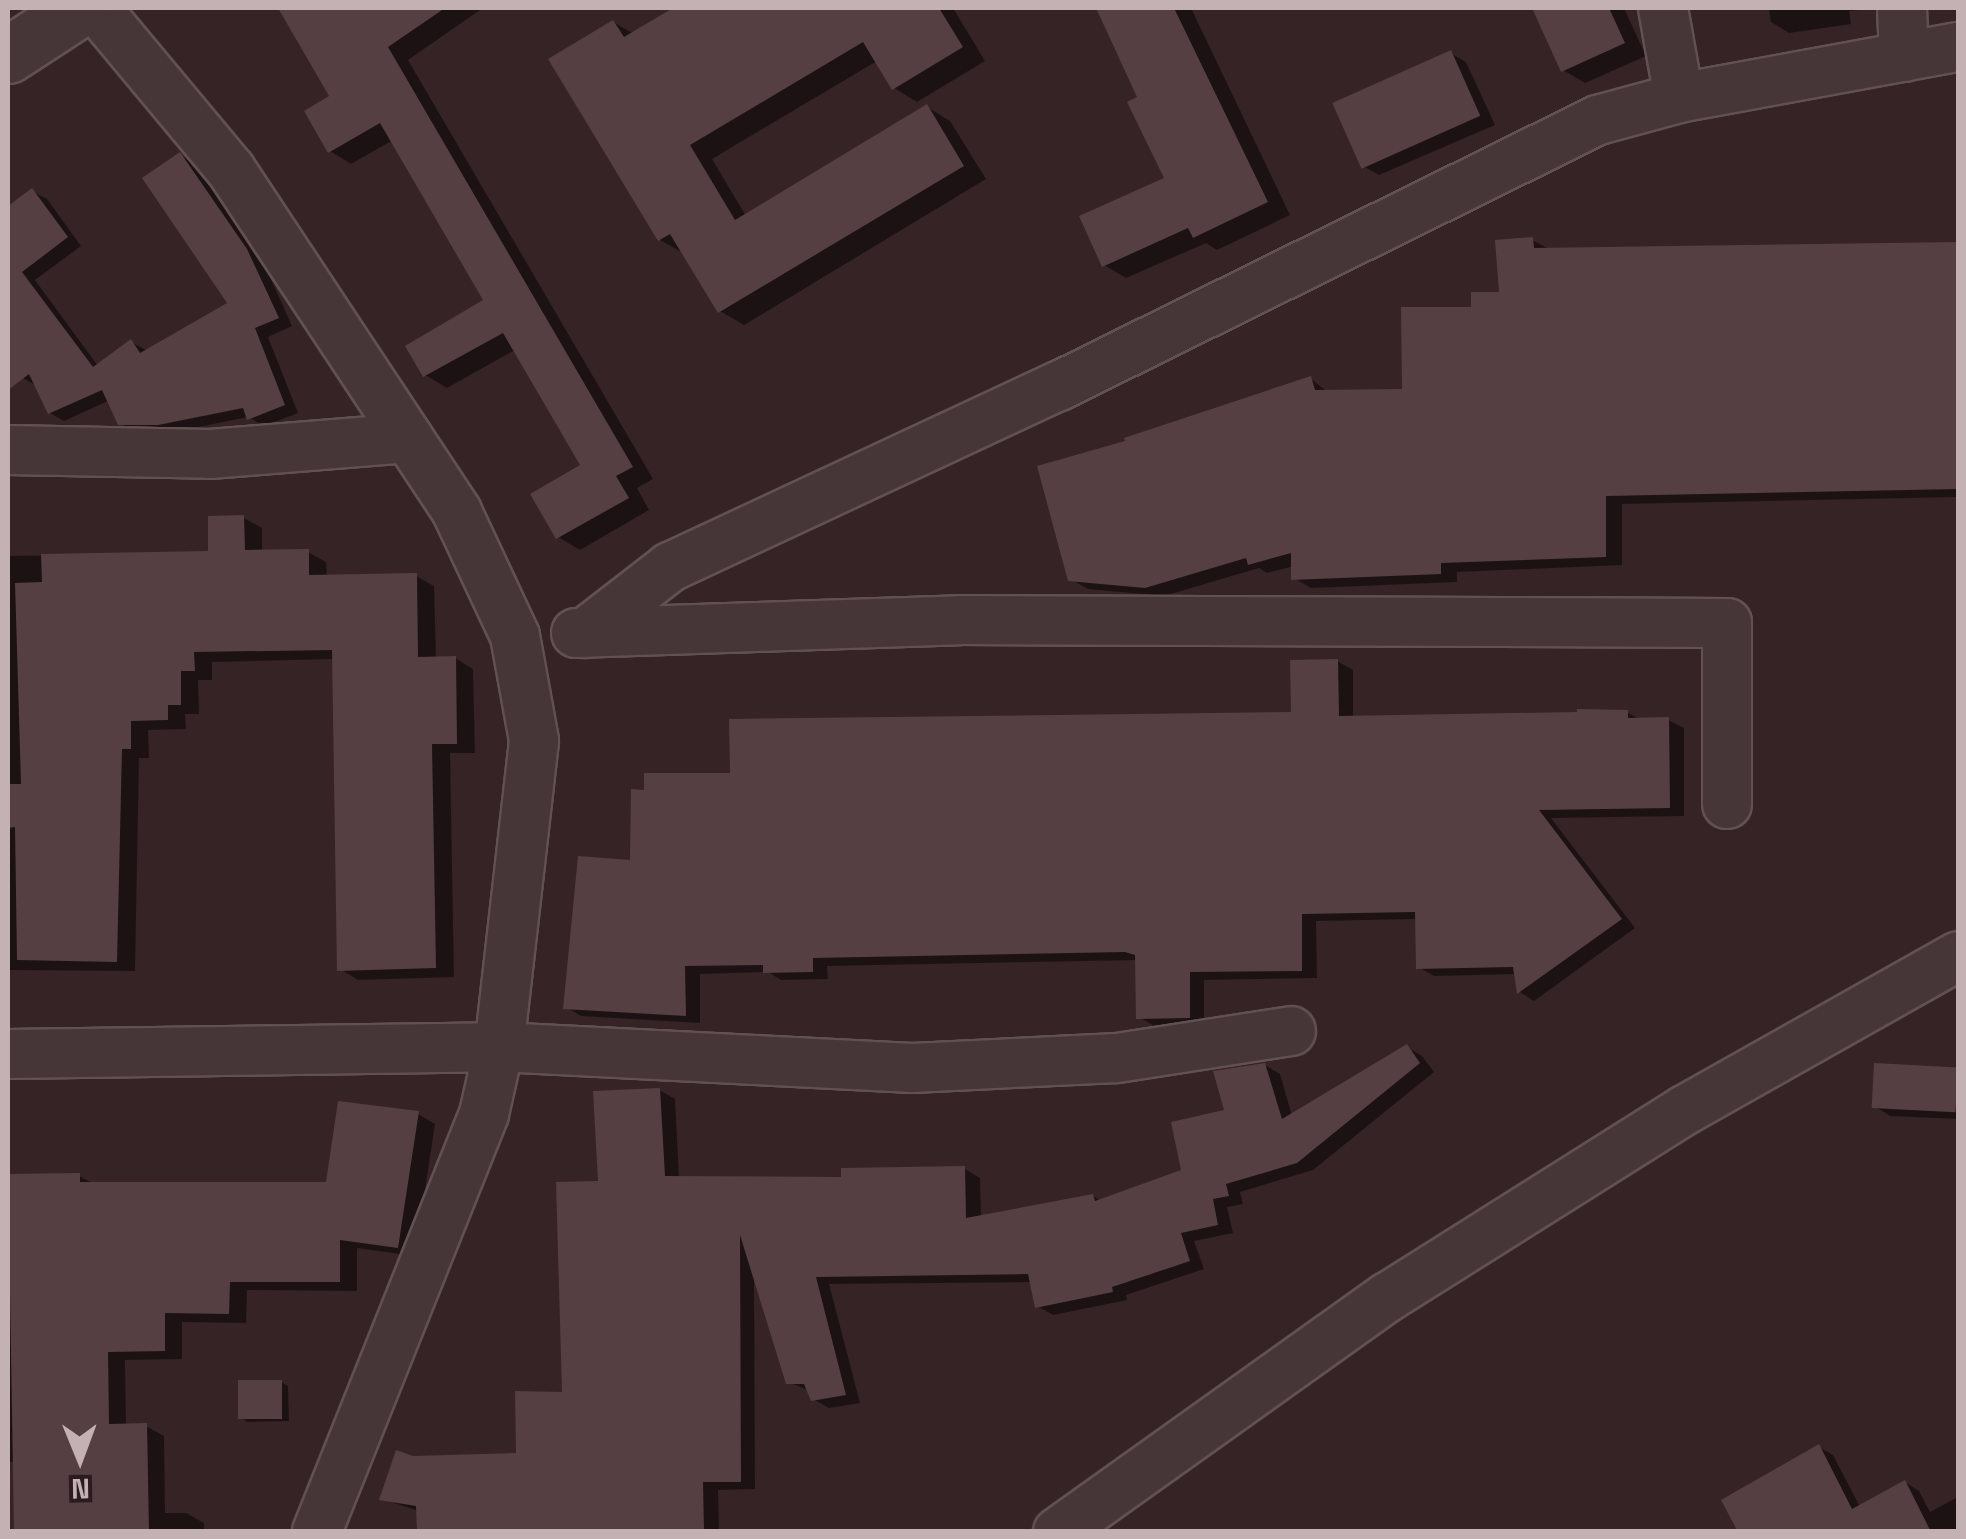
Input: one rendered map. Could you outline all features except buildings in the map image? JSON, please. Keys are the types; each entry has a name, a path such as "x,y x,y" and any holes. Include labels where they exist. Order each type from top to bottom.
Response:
{"street":[{"path":"8,55 80,8"},
{"path":"96,8 230,170 457,512 515,636 534,741 498,1047 484,1114 318,1532"},
{"path":"1663,8 1679,98"},
{"path":"1902,8 1904,57"},
{"path":"585,633 670,566 1060,386 1598,120 1679,98 1958,48"},
{"path":"8,450 210,454 408,438"},
{"path":"515,636 960,620 1727,624 1727,804"},
{"path":"1058,1532 1388,1297 1685,1110 1958,956"},
{"path":"8,1054 498,1047 912,1068 1117,1058 1291,1031"}]}
